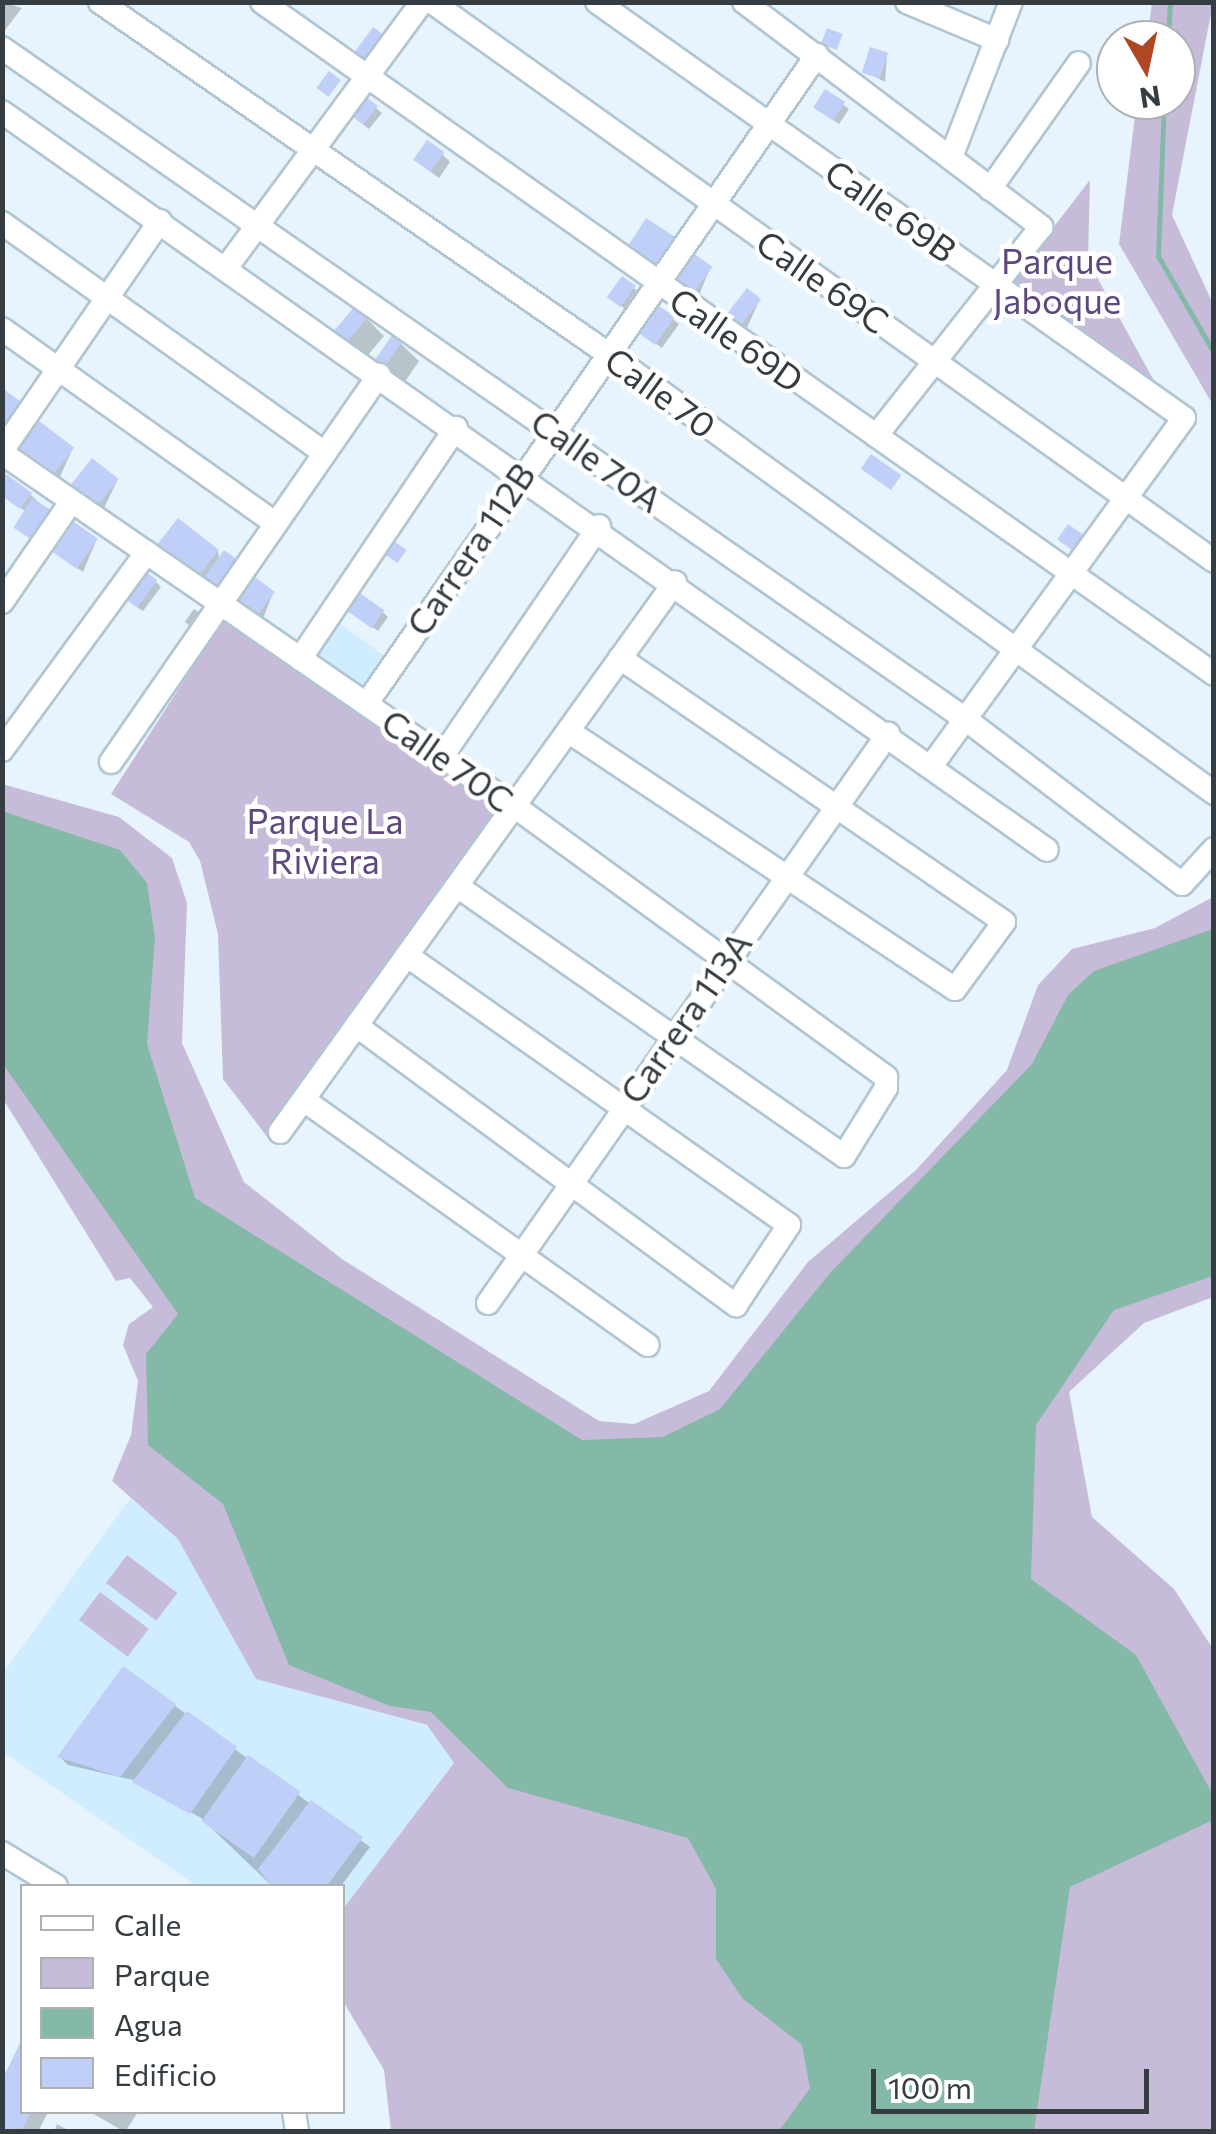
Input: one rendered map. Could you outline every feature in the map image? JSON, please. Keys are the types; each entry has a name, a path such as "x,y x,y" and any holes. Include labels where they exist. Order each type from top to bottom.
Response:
{"street":[{"name":"Calle 70","path":"100,2 607,353 1214,793"},
{"name":"Calle 69D","path":"262,2 1214,674"},
{"path":"226,268 422,2"},
{"name":"Calle 69C","path":"432,2 710,202 1127,491 1214,562"},
{"name":"Calle 69B","path":"598,2 1184,418 1127,491"},
{"path":"906,2 997,40"},
{"path":"953,152 1012,2"},
{"path":"758,7 817,55 953,152 990,189 1041,227 876,436"},
{"name":"Calle 70A","path":"2,48 964,718 1182,884 1214,849"},
{"name":"Carrera 112B","path":"367,703 551,428 658,284 710,202 770,125 817,55"},
{"path":"990,189 1079,63"},
{"name":"Calle 70A","path":"2,112 523,472 933,764 1047,850"},
{"path":"2,452 160,221"},
{"path":"2,223 324,453"},
{"path":"2,329 276,524"},
{"path":"111,762 379,375"},
{"path":"300,660 456,428"},
{"name":"Calle 70C","path":"2,452 300,660 444,755 886,1077 844,1156 666,1039"},
{"path":"933,764 1127,491"},
{"path":"2,602 72,502"},
{"path":"444,755 599,526"},
{"path":"9,747 147,552"},
{"path":"280,1132 461,889 568,730 675,582"},
{"path":"568,730 783,879 955,989 1004,922 835,811 620,658"},
{"name":"Carrera 113A","path":"488,1303 666,1039 888,734"},
{"path":"461,889 666,1039"},
{"path":"357,1026 736,1305 789,1226 410,957"},
{"path":"304,1100 648,1345"},
{"path":"2,1853 53,1884"}],"shaded area":[{"path":"335,620 386,657 361,692 310,655"},
{"path":"131,1497 178,1539 257,1679 428,1726 454,1763 345,1906 345,1884 194,1884 3,1752 3,1673"}],"green space":[{"path":"1152,3 1213,3 1196,91 1196,20 1150,20"},
{"path":"1134,120 1190,120 1172,215 1213,304 1213,405 1119,244"},
{"name":"Parque Jaboque","path":"1090,180 1088,261 1168,406 1005,290"},
{"name":"Parque La Riviera","path":"223,620 438,767 517,808 268,1138 223,1079 218,934 200,861 189,842 111,794"},
{"path":"2,784 119,817 172,858 187,903 182,1043 244,1182 342,1259 599,1421 634,1424 709,1391 808,1262 916,1170 1007,1070 1038,985 1072,949 1155,928 1213,897 1213,1297 1144,1323 1069,1392 1092,1517 1174,1589 1213,1649 1213,2131 391,2131 384,2070 345,2004 345,1906 454,1763 427,1725 256,1679 178,1539 112,1481 131,1435 138,1381 123,1345 129,1324 153,1307 130,1278 116,1281 3,1099"},
{"path":"127,1555 177,1593 156,1621 106,1583"},
{"path":"100,1592 149,1629 128,1657 79,1620"}],"water":[{"path":"2,811 120,850 147,883 155,938 147,1044 195,1198 582,1440 663,1437 720,1409 830,1273 1032,1064 1068,995 1094,971 1213,929 1213,1276 1114,1310 1036,1425 1031,1579 1136,1655 1213,1795 1213,1820 1070,1887 1034,2131 779,2131 810,2088 802,2045 742,1998 716,1959 716,1889 688,1838 508,1788 431,1712 390,1706 289,1665 223,1504 148,1445 146,1354 178,1314 3,1064"}],"building":[{"path":"373,27 387,37 369,62 355,52"},
{"path":"827,28 843,34 837,50 821,44"},
{"path":"870,47 888,53 880,79 862,73"},
{"path":"329,71 341,80 328,97 316,88"},
{"path":"825,89 845,102 833,121 813,107"},
{"path":"361,93 378,106 363,125 347,112"},
{"path":"427,140 444,152 430,172 413,160"},
{"path":"646,218 678,239 660,266 628,246"},
{"path":"689,250 712,267 692,295 669,278"},
{"path":"622,276 636,286 620,307 607,297"},
{"path":"747,288 761,299 741,325 727,314"},
{"path":"652,301 675,317 655,345 632,329"},
{"path":"355,306 368,317 344,345 331,334"},
{"path":"393,334 403,341 380,373 371,366"},
{"path":"2,388 24,404 2,433"},
{"path":"35,418 74,447 51,479 12,449"},
{"path":"871,454 901,475 891,490 861,469"},
{"path":"92,458 119,479 97,507 70,486"},
{"path":"2,471 32,493 20,509 2,496"},
{"path":"32,498 51,510 32,539 13,528"},
{"path":"178,518 219,550 197,578 156,546"},
{"path":"74,522 98,539 77,569 53,552"},
{"path":"1068,524 1085,536 1074,552 1057,540"},
{"path":"391,539 407,550 397,563 382,552"},
{"path":"224,550 243,564 222,594 202,580"},
{"path":"146,572 157,580 137,608 126,600"},
{"path":"255,577 275,592 256,618 236,603"},
{"path":"354,589 384,610 372,628 341,607"},
{"path":"123,1666 176,1704 120,1777 57,1757"},
{"path":"187,1711 237,1747 190,1814 132,1782"},
{"path":"248,1755 300,1792 254,1858 202,1821"},
{"path":"311,1800 363,1837 328,1884 270,1884 258,1869"},
{"path":"20,2043 20,2114 30,2114 21,2132 2,2132 2,2080"}],"waterway":[{"path":"1169,20 1170,2"},
{"path":"1163,120 1158,256 1214,353"}]}
